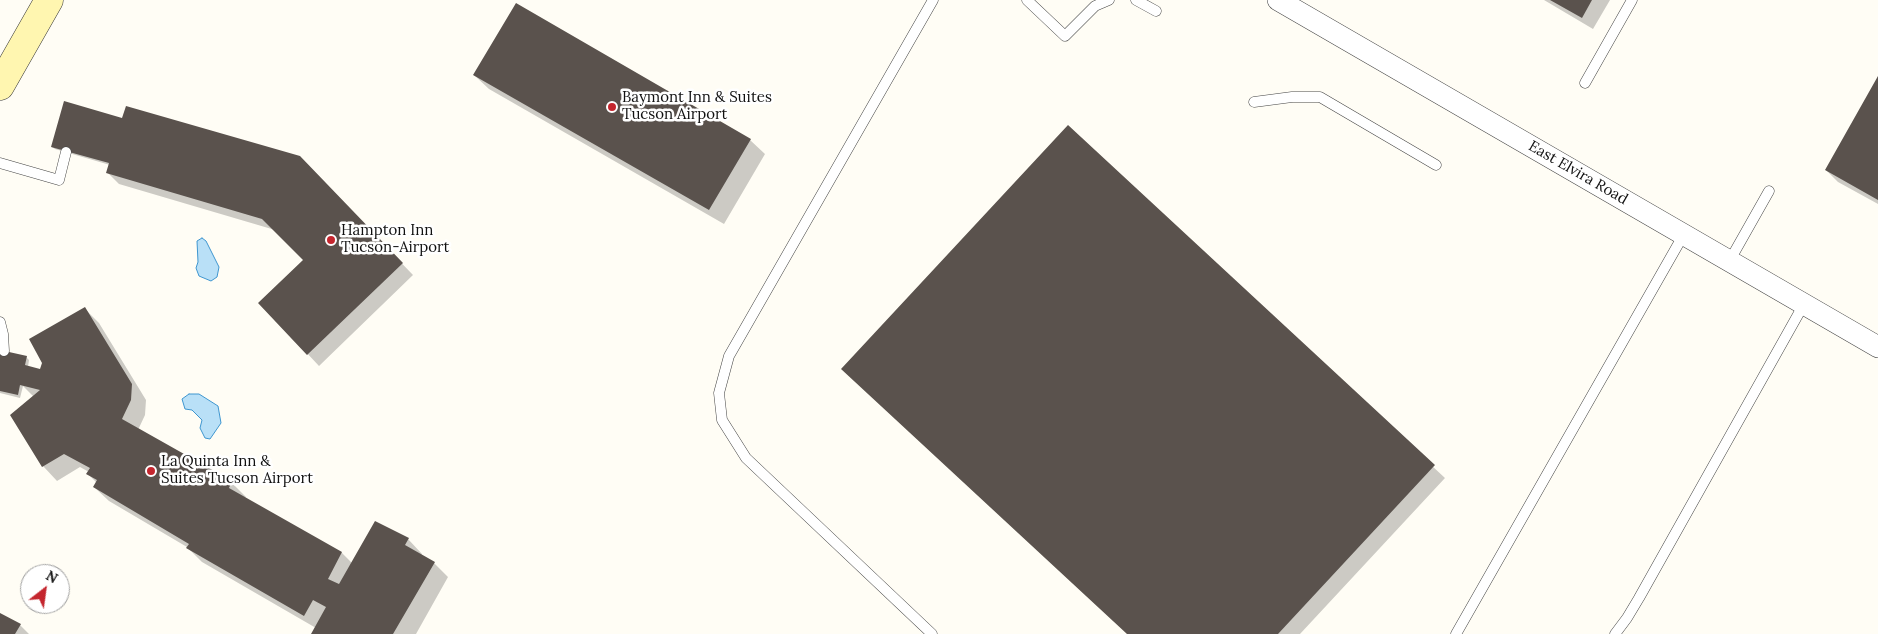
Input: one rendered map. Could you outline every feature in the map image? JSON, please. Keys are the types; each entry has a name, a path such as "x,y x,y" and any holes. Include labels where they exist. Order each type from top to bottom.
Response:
{"main road":[{"path":"0,86 49,0"}],"street":[{"name":"East Elvira Road","path":"1278,0 1878,347"}],"lane":[{"path":"932,634 746,458 722,420 719,393 729,356 933,0"},
{"path":"1027,0 1065,36 1095,6 1109,0"},
{"path":"1136,0 1156,11"},
{"path":"1585,83 1632,0"},
{"path":"1254,102 1292,97 1320,97 1436,165"},
{"path":"0,163 59,180 66,152"},
{"path":"1730,260 1769,192"},
{"path":"1456,634 1684,234"},
{"path":"1615,634 1628,618 1640,598 1804,304"},
{"path":"0,322 4,334 4,351"}],"water":[{"path":"202,238 206,241 219,267 217,277 211,281 199,276 196,268 198,262 197,241"},
{"path":"189,394 199,394 218,406 221,423 210,439 205,438 200,428 202,420 192,410 185,409 182,399"}],"building":[{"path":"1550,0 1592,0 1582,18"},
{"name":"Baymont Inn & Suites Tucson Airport","path":"516,3 751,139 709,210 473,75"},
{"path":"1878,76 1878,200 1825,170"},
{"name":"Hampton Inn Tucson-Airport","path":"64,101 122,118 126,106 300,156 403,263 307,355 258,303 303,260 262,219 106,173 109,163 51,147"},
{"path":"1068,125 1435,465 1278,634 1127,634 841,369"},
{"name":"La Quinta Inn & Suites Tucson Airport","path":"85,307 132,384 131,400 122,419 232,481 229,488 342,552 328,579 339,584 375,521 409,538 405,545 435,562 393,634 311,634 326,607 313,600 304,616 186,548 189,544 93,487 97,480 86,474 90,468 64,454 42,467 10,415 40,390 20,385 18,395 0,391 0,350 27,356 25,365 40,369 42,363 29,339"},
{"path":"0,613 21,624 15,634 0,634"}],"place":[{"name":"Baymont Inn & Suites Tucson Airport","path":"612,107"},
{"name":"Hampton Inn Tucson-Airport","path":"331,240"},
{"name":"La Quinta Inn & Suites Tucson Airport","path":"151,471"}]}
